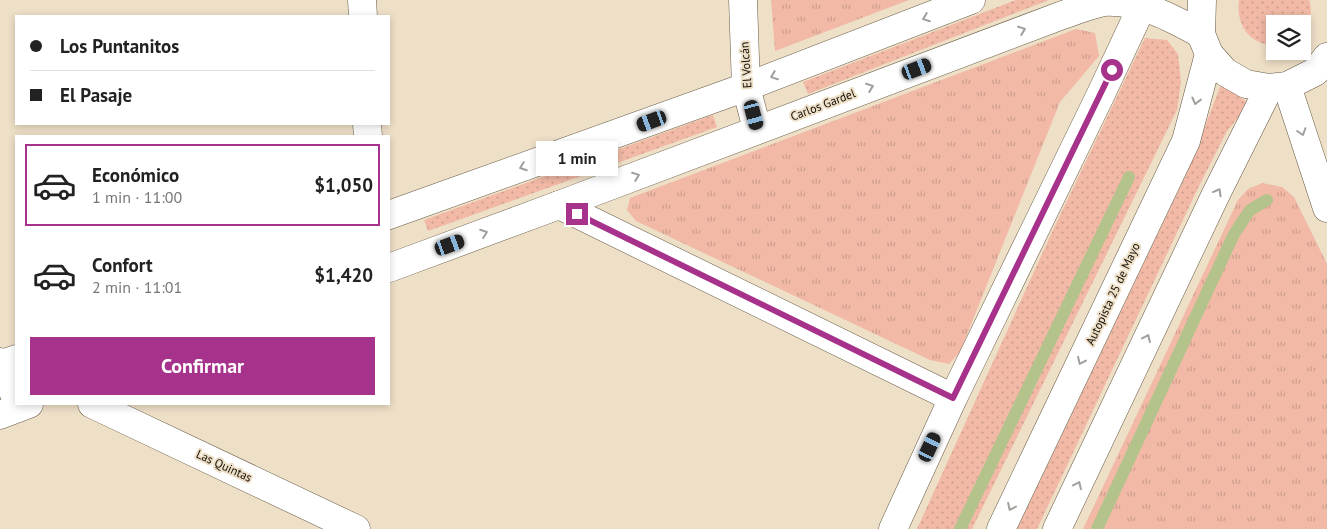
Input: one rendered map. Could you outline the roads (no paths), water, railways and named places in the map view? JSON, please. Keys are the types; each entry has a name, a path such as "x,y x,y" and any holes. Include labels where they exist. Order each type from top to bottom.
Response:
{"street":[{"path":"362,0 363,15"},
{"name":"El Volcán","path":"743,0 746,87 757,130"},
{"path":"390,215 746,87 971,0"},
{"name":"Autopista 25 de Mayo","path":"1001,529 1186,141 1200,84 1205,44 1202,0"},
{"name":"Carlos Gardel","path":"391,263 559,205 1060,16 1105,2 1143,2 1169,16 1205,44 1225,72 1246,84 1278,87"},
{"path":"893,529 953,398 1100,96 1143,2"},
{"path":"1057,529 1212,203 1278,87 1315,72 1327,57"},
{"path":"1278,87 1327,208"},
{"path":"559,205 953,398"},
{"path":"15,359 0,364 15,400"},
{"name":"Las Quintas","path":"94,405 356,529"}],"waterway":[{"path":"960,529 1129,177"},
{"path":"1097,529 1234,234 1250,210 1267,200"}]}
